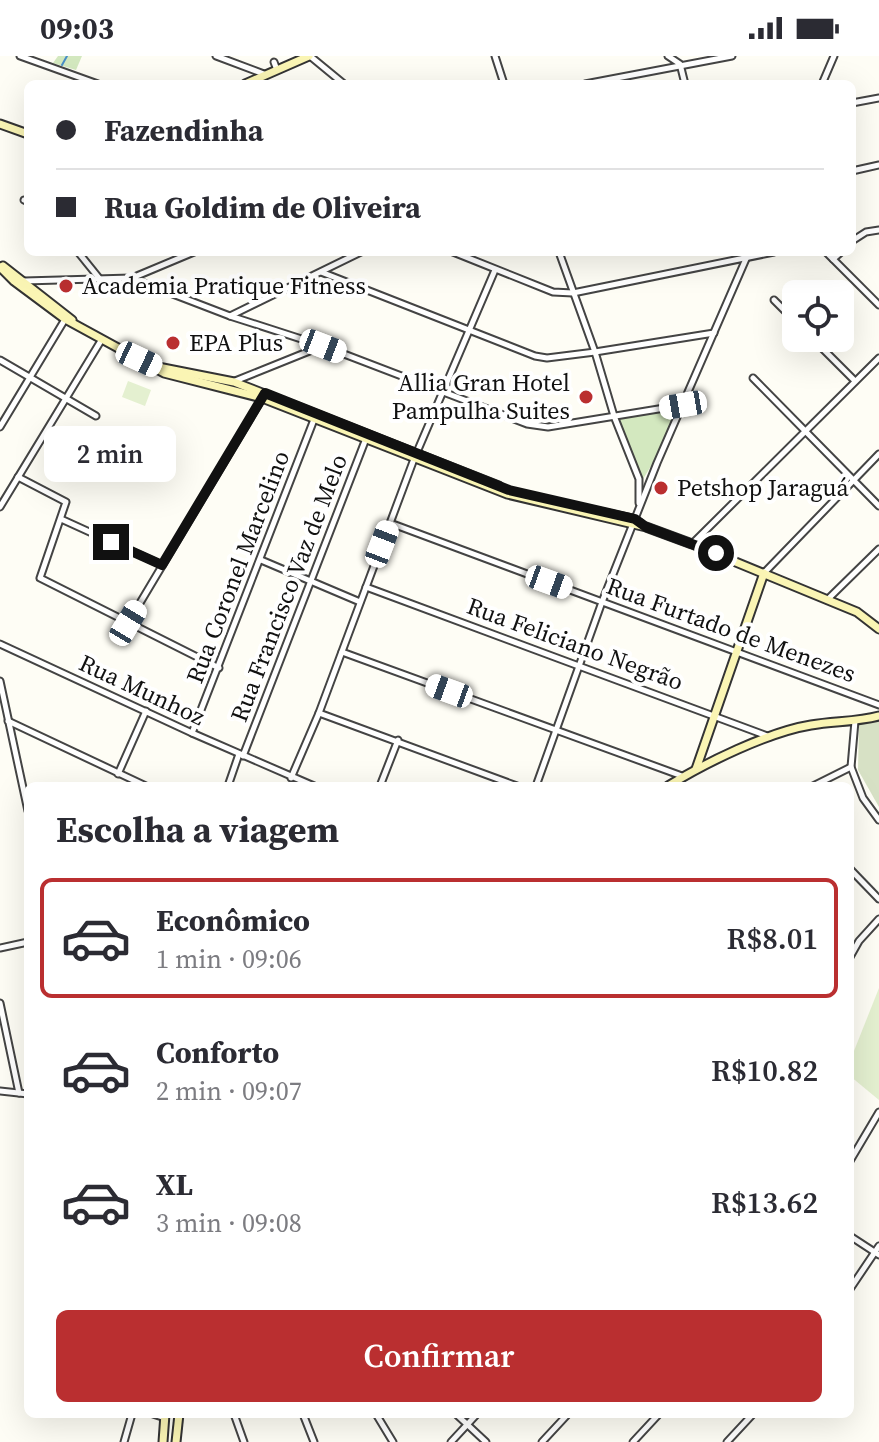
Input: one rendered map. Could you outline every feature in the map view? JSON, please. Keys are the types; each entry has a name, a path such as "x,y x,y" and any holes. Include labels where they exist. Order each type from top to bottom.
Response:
{"street":[{"path":"20,56 87,80"},
{"path":"216,56 266,75"},
{"path":"254,80 276,66 309,56 339,80"},
{"path":"495,56 503,80"},
{"path":"668,56 680,64 684,80"},
{"path":"604,80 732,56"},
{"path":"824,80 834,56"},
{"path":"499,80 501,75"},
{"path":"856,102 879,98"},
{"path":"0,124 24,133"},
{"path":"856,170 879,165"},
{"path":"856,238 866,232 879,230"},
{"path":"81,256 100,279"},
{"path":"14,281 131,278 184,256"},
{"path":"230,316 353,256"},
{"path":"462,256 553,292 573,293 739,256"},
{"path":"560,256 614,416 639,479 639,508"},
{"path":"537,782 639,508 747,256"},
{"path":"830,256 879,305"},
{"path":"833,259 836,256"},
{"path":"0,265 25,281 76,325 158,367 239,382 507,494 634,522 857,612 879,629"},
{"path":"0,265 14,281 66,317"},
{"path":"291,778 319,713 415,456 495,270"},
{"path":"321,272 547,358 714,333"},
{"path":"131,278 230,316 323,346 527,424 548,427 683,405"},
{"path":"774,300 782,308"},
{"path":"0,427 66,317"},
{"path":"0,507 102,339"},
{"path":"197,382 225,385 239,382 323,346"},
{"path":"826,352 855,381"},
{"path":"692,544 879,358"},
{"path":"0,360 96,416"},
{"path":"158,367 164,373 197,382 264,395"},
{"path":"753,378 879,506"},
{"path":"128,623 264,395"},
{"name":"Rua Coronel Marcelino","path":"192,733 315,415"},
{"name":"Rua Francisco Vaz de Melo","path":"230,782 367,436"},
{"path":"703,762 764,573 879,454"},
{"path":"18,477 63,498 66,507 40,578 219,668"},
{"path":"639,479 648,482 651,479"},
{"path":"61,519 162,565"},
{"name":"Rua Furtado de Menezes","path":"390,523 879,705"},
{"path":"827,600 879,549"},
{"path":"261,560 360,602"},
{"name":"Rua Feliciano Negrão","path":"366,587 770,737"},
{"name":"Rua Munhoz","path":"0,644 302,782"},
{"path":"342,652 683,777"},
{"path":"0,681 24,793"},
{"path":"118,774 146,711"},
{"path":"319,713 507,782"},
{"path":"675,782 703,762 770,737 809,725 879,716"},
{"path":"8,721 137,782"},
{"path":"855,721 851,767 863,798 878,816"},
{"path":"382,782 398,740"},
{"path":"821,782 851,767"},
{"path":"854,873 879,899"},
{"path":"854,950 879,919"},
{"path":"0,948 24,943"},
{"path":"0,1003 19,1093"},
{"path":"0,1091 24,1094"},
{"path":"854,1154 879,1112"},
{"path":"854,1239 877,1254"},
{"path":"854,1284 877,1254 879,1246"},
{"path":"124,1442 131,1418"},
{"path":"163,1442 165,1418"},
{"path":"176,1442 179,1418"},
{"path":"235,1418 244,1442"},
{"path":"305,1418 314,1442"},
{"path":"378,1418 393,1442"},
{"path":"460,1418 486,1442"},
{"path":"451,1442 473,1418"},
{"path":"542,1442 564,1418"},
{"path":"633,1442 655,1418"},
{"path":"727,1442 749,1418"}],"green space":[{"path":"58,56 82,56 76,70 53,63"},
{"path":"128,381 151,390 145,406 122,397"},
{"path":"677,411 656,458 643,479 618,418"},
{"path":"879,721 879,807 858,770 859,723"},
{"path":"879,988 879,1100 854,1079 854,1051"}],"waterway":[{"path":"62,65 67,56"}],"place":[{"name":"Academia Pratique Fitness","path":"66,286"},
{"name":"EPA Plus","path":"173,343"},
{"name":"Allia Gran Hotel Pampulha Suites","path":"586,397"},
{"name":"Petshop Jaraguá","path":"661,488"}],"route":[{"path":"111,542 162,565 265,393 509,490 635,519 646,527 716,553"}]}
